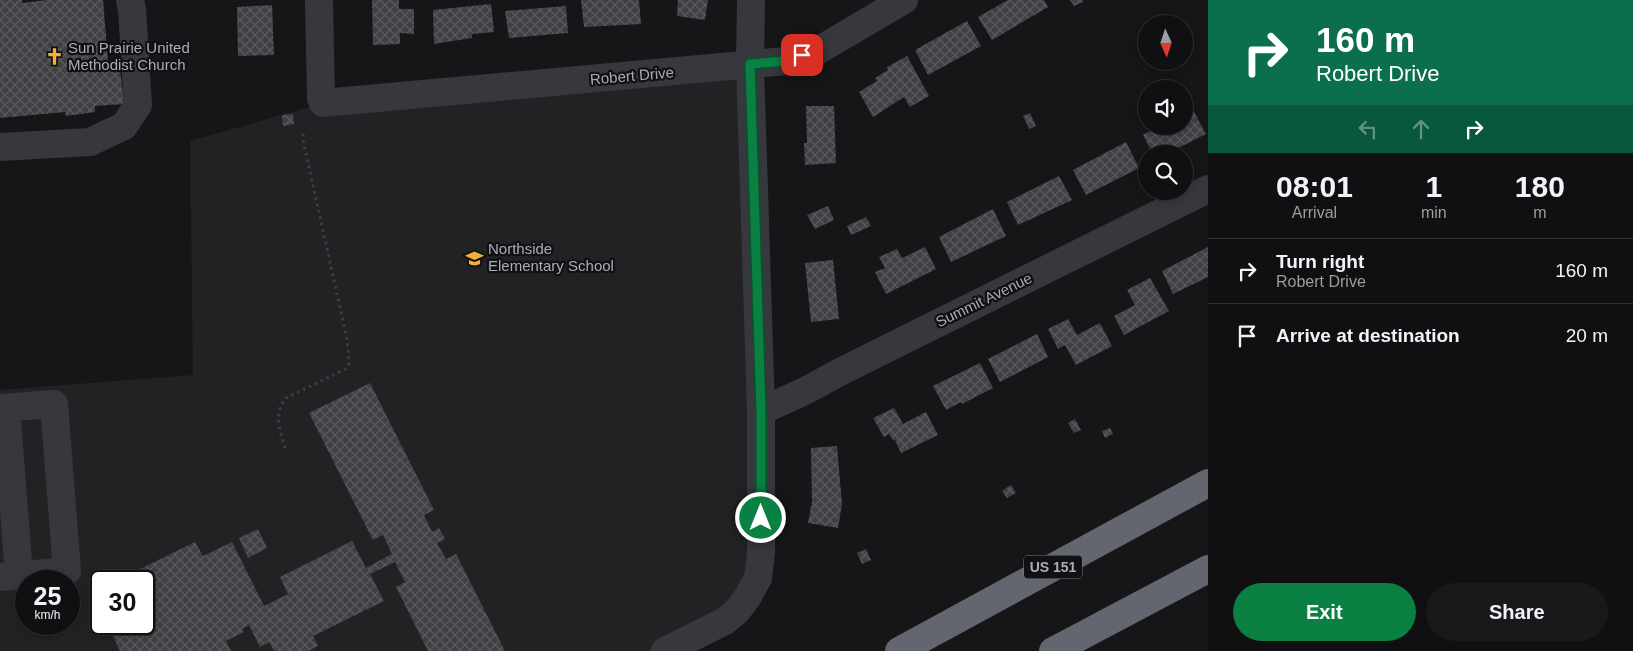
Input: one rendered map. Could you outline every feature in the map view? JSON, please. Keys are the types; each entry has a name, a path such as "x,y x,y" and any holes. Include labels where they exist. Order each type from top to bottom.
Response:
{"highway":[{"name":"US 151","path":"899,651 1208,484"},
{"path":"1052,651 1208,569"}],"street":[{"path":"0,147 90,142 124,126 138,105 130,0"},
{"name":"Robert Drive","path":"320,0 321,98 323,103 786,61 819,50 904,0"},
{"path":"665,651 725,621 737,611 747,598 758,578 761,553 761,411 750,64 750,0"},
{"name":"Summit Avenue","path":"761,411 805,391 1208,189"},
{"path":"54,404 67,571 10,576 3,408 54,404"}],"path":[{"path":"285,448 279,425 280,405 286,398 346,369 349,363 347,339 302,131"}],"shaded area":[{"name":"Northside Elementary School","path":"750,65 758,578 665,651 0,651 0,390 193,375 190,141 323,103"}],"building":[{"name":"Sun Prairie United Methodist Church","path":"0,0 22,0 22,3 47,0 103,0 108,61 119,60 124,104 95,106 95,112 66,116 65,112 0,118"},
{"path":"372,0 399,0 399,9 414,9 414,34 400,33 400,44 373,45"},
{"path":"581,0 639,0 641,24 584,27"},
{"path":"678,0 708,0 705,20 677,16"},
{"path":"1008,0 1044,0 1048,7 992,40 978,17"},
{"path":"1070,0 1082,0 1083,2 1074,6"},
{"path":"491,4 494,32 472,34 472,38 434,44 433,10"},
{"path":"272,5 274,55 238,56 237,7"},
{"path":"566,6 568,33 509,38 505,11"},
{"path":"967,21 981,46 928,75 915,50"},
{"path":"907,56 929,96 910,107 904,97 873,117 859,92 877,81 875,78 888,70 887,67"},
{"path":"806,106 834,106 836,163 805,165 804,143 807,143"},
{"path":"1193,110 1206,134 1184,145 1148,145 1143,135 1193,135"},
{"path":"1030,113 1036,126 1029,129 1023,116"},
{"path":"293,114 294,124 283,126 282,115"},
{"path":"1126,142 1138,166 1138,169 1086,195 1073,170"},
{"path":"1059,176 1072,200 1018,225 1007,202"},
{"path":"828,206 834,220 815,229 807,215"},
{"path":"993,209 1006,236 951,262 939,237"},
{"path":"866,217 871,226 851,235 847,226"},
{"path":"925,247 936,269 886,294 875,272 885,268 879,257 897,249 902,258"},
{"path":"1208,247 1208,277 1173,294 1162,271"},
{"path":"833,260 839,319 811,322 805,263"},
{"path":"1150,278 1169,311 1124,335 1114,316 1135,305 1127,290"},
{"path":"1068,319 1077,335 1100,323 1112,346 1076,365 1065,345 1058,349 1048,329"},
{"path":"1037,334 1048,357 1000,382 988,359"},
{"path":"980,363 993,388 946,410 933,386"},
{"path":"370,383 434,510 424,515 432,532 439,528 445,539 437,543 446,559 456,554 505,651 428,651 396,587 405,582 395,562 370,574 384,601 313,636 318,646 308,651 274,651 269,642 260,647 249,625 242,629 244,632 226,641 231,651 120,651 112,635 155,635 155,570 138,570 195,542 203,556 232,542 264,606 288,594 280,577 352,541 366,568 392,554 383,535 373,540 309,413"},
{"path":"894,408 903,424 926,412 938,435 901,453 895,440 889,434 884,437 873,418"},
{"path":"1075,419 1081,430 1074,433 1068,423"},
{"path":"1110,428 1113,434 1105,438 1102,431"},
{"path":"837,446 842,504 838,528 808,523 812,502 811,448"},
{"path":"1011,485 1016,493 1007,498 1002,491"},
{"path":"258,529 267,548 248,558 239,538"},
{"path":"866,549 871,560 862,564 857,553"}],"place":[{"name":"Sun Prairie United Methodist Church","path":"54,57"},
{"name":"Northside Elementary School","path":"474,258"}],"route":[{"path":"761,518 761,411 750,64 786,61 802,55"}]}
